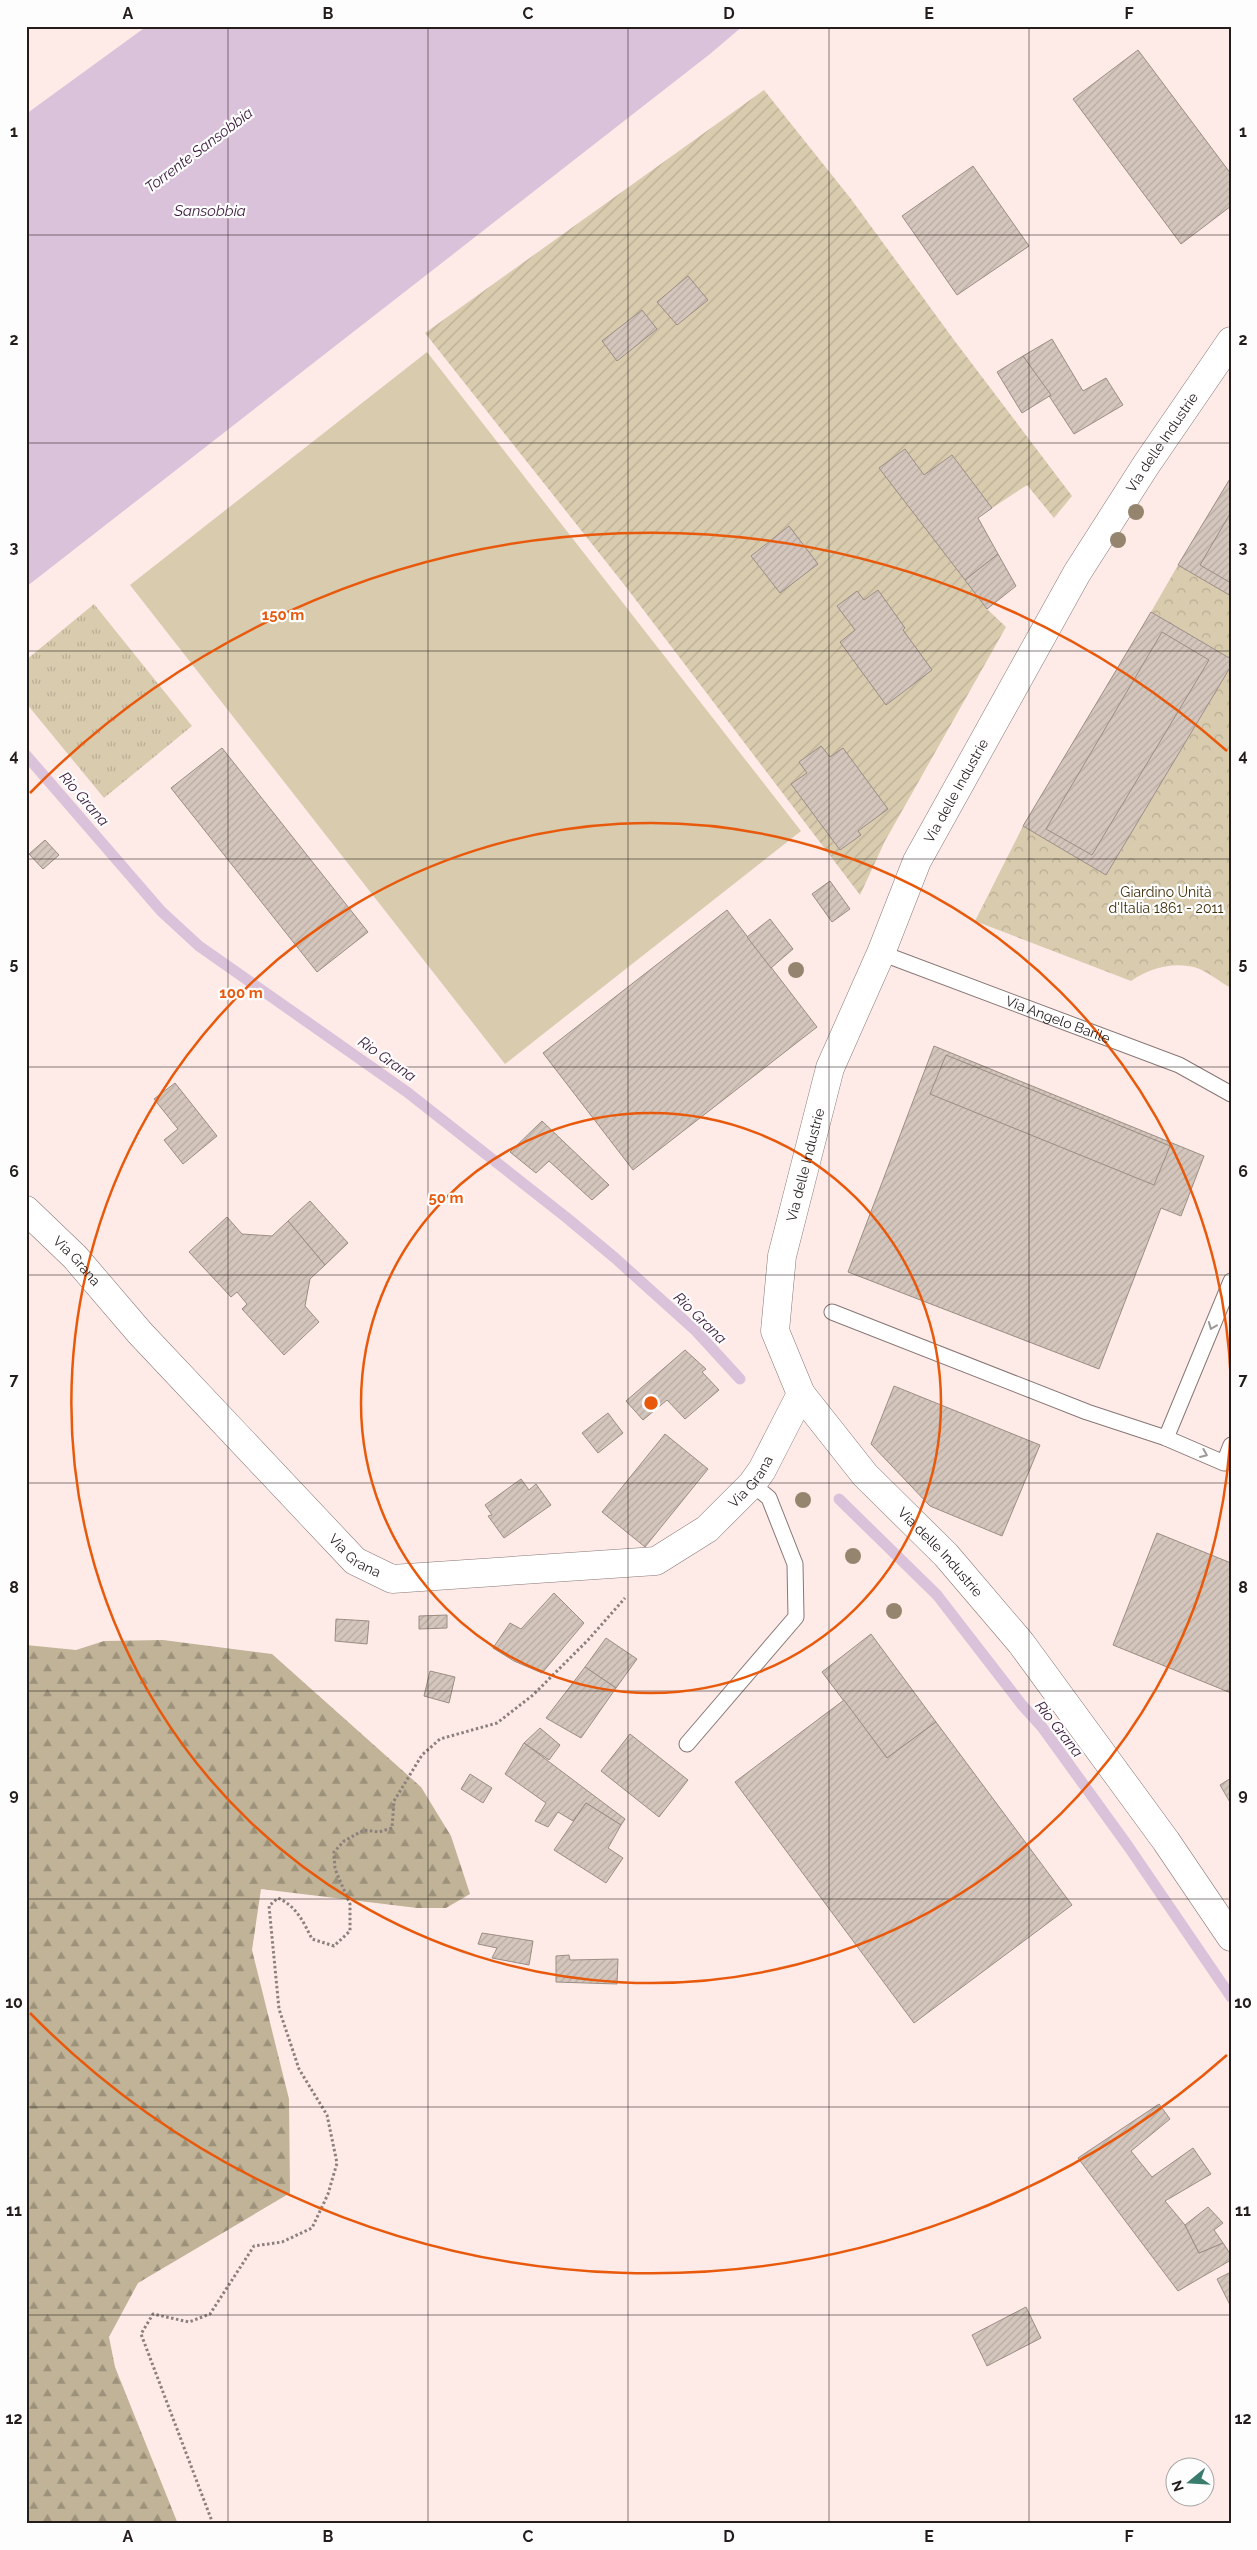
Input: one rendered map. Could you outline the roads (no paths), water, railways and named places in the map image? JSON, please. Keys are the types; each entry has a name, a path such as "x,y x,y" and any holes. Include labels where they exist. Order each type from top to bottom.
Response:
{"street":[{"name":"Via delle Industrie","path":"1231,341 1146,465 1077,573 917,861 881,953 830,1068 782,1256 775,1331 801,1394 865,1475 946,1555 1021,1644 1166,1841 1231,1937"},
{"name":"Via Grana","path":"26,1210 75,1258 140,1333 355,1561 392,1579 656,1561 707,1529 752,1484 762,1470 801,1394"}],"lane":[{"name":"Via Angelo Barile","path":"881,953 1179,1065 1231,1094"},
{"path":"1166,1438 1231,1281"},
{"path":"832,1312 1086,1412 1166,1438 1227,1464 1231,1445"},
{"path":"687,1744 796,1617 795,1564 769,1498 752,1484"}],"water":[{"name":"Sansobbia","path":"147,26 743,26 710,54 26,587 26,114"}],"waterway":[{"name":"Rio Grana","path":"26,755 161,911 199,946 407,1092 567,1218 615,1258 696,1331 740,1379"},
{"name":"Rio Grana","path":"839,1499 937,1595 1022,1705 1042,1727 1128,1846 1231,1997"}],"water label":[{"name":"Torrente Sansobbia","path":"199,150"}],"park label":[{"name":"Giardino Unità d'Italia 1861 - 2011","path":"1166,900"}]}
